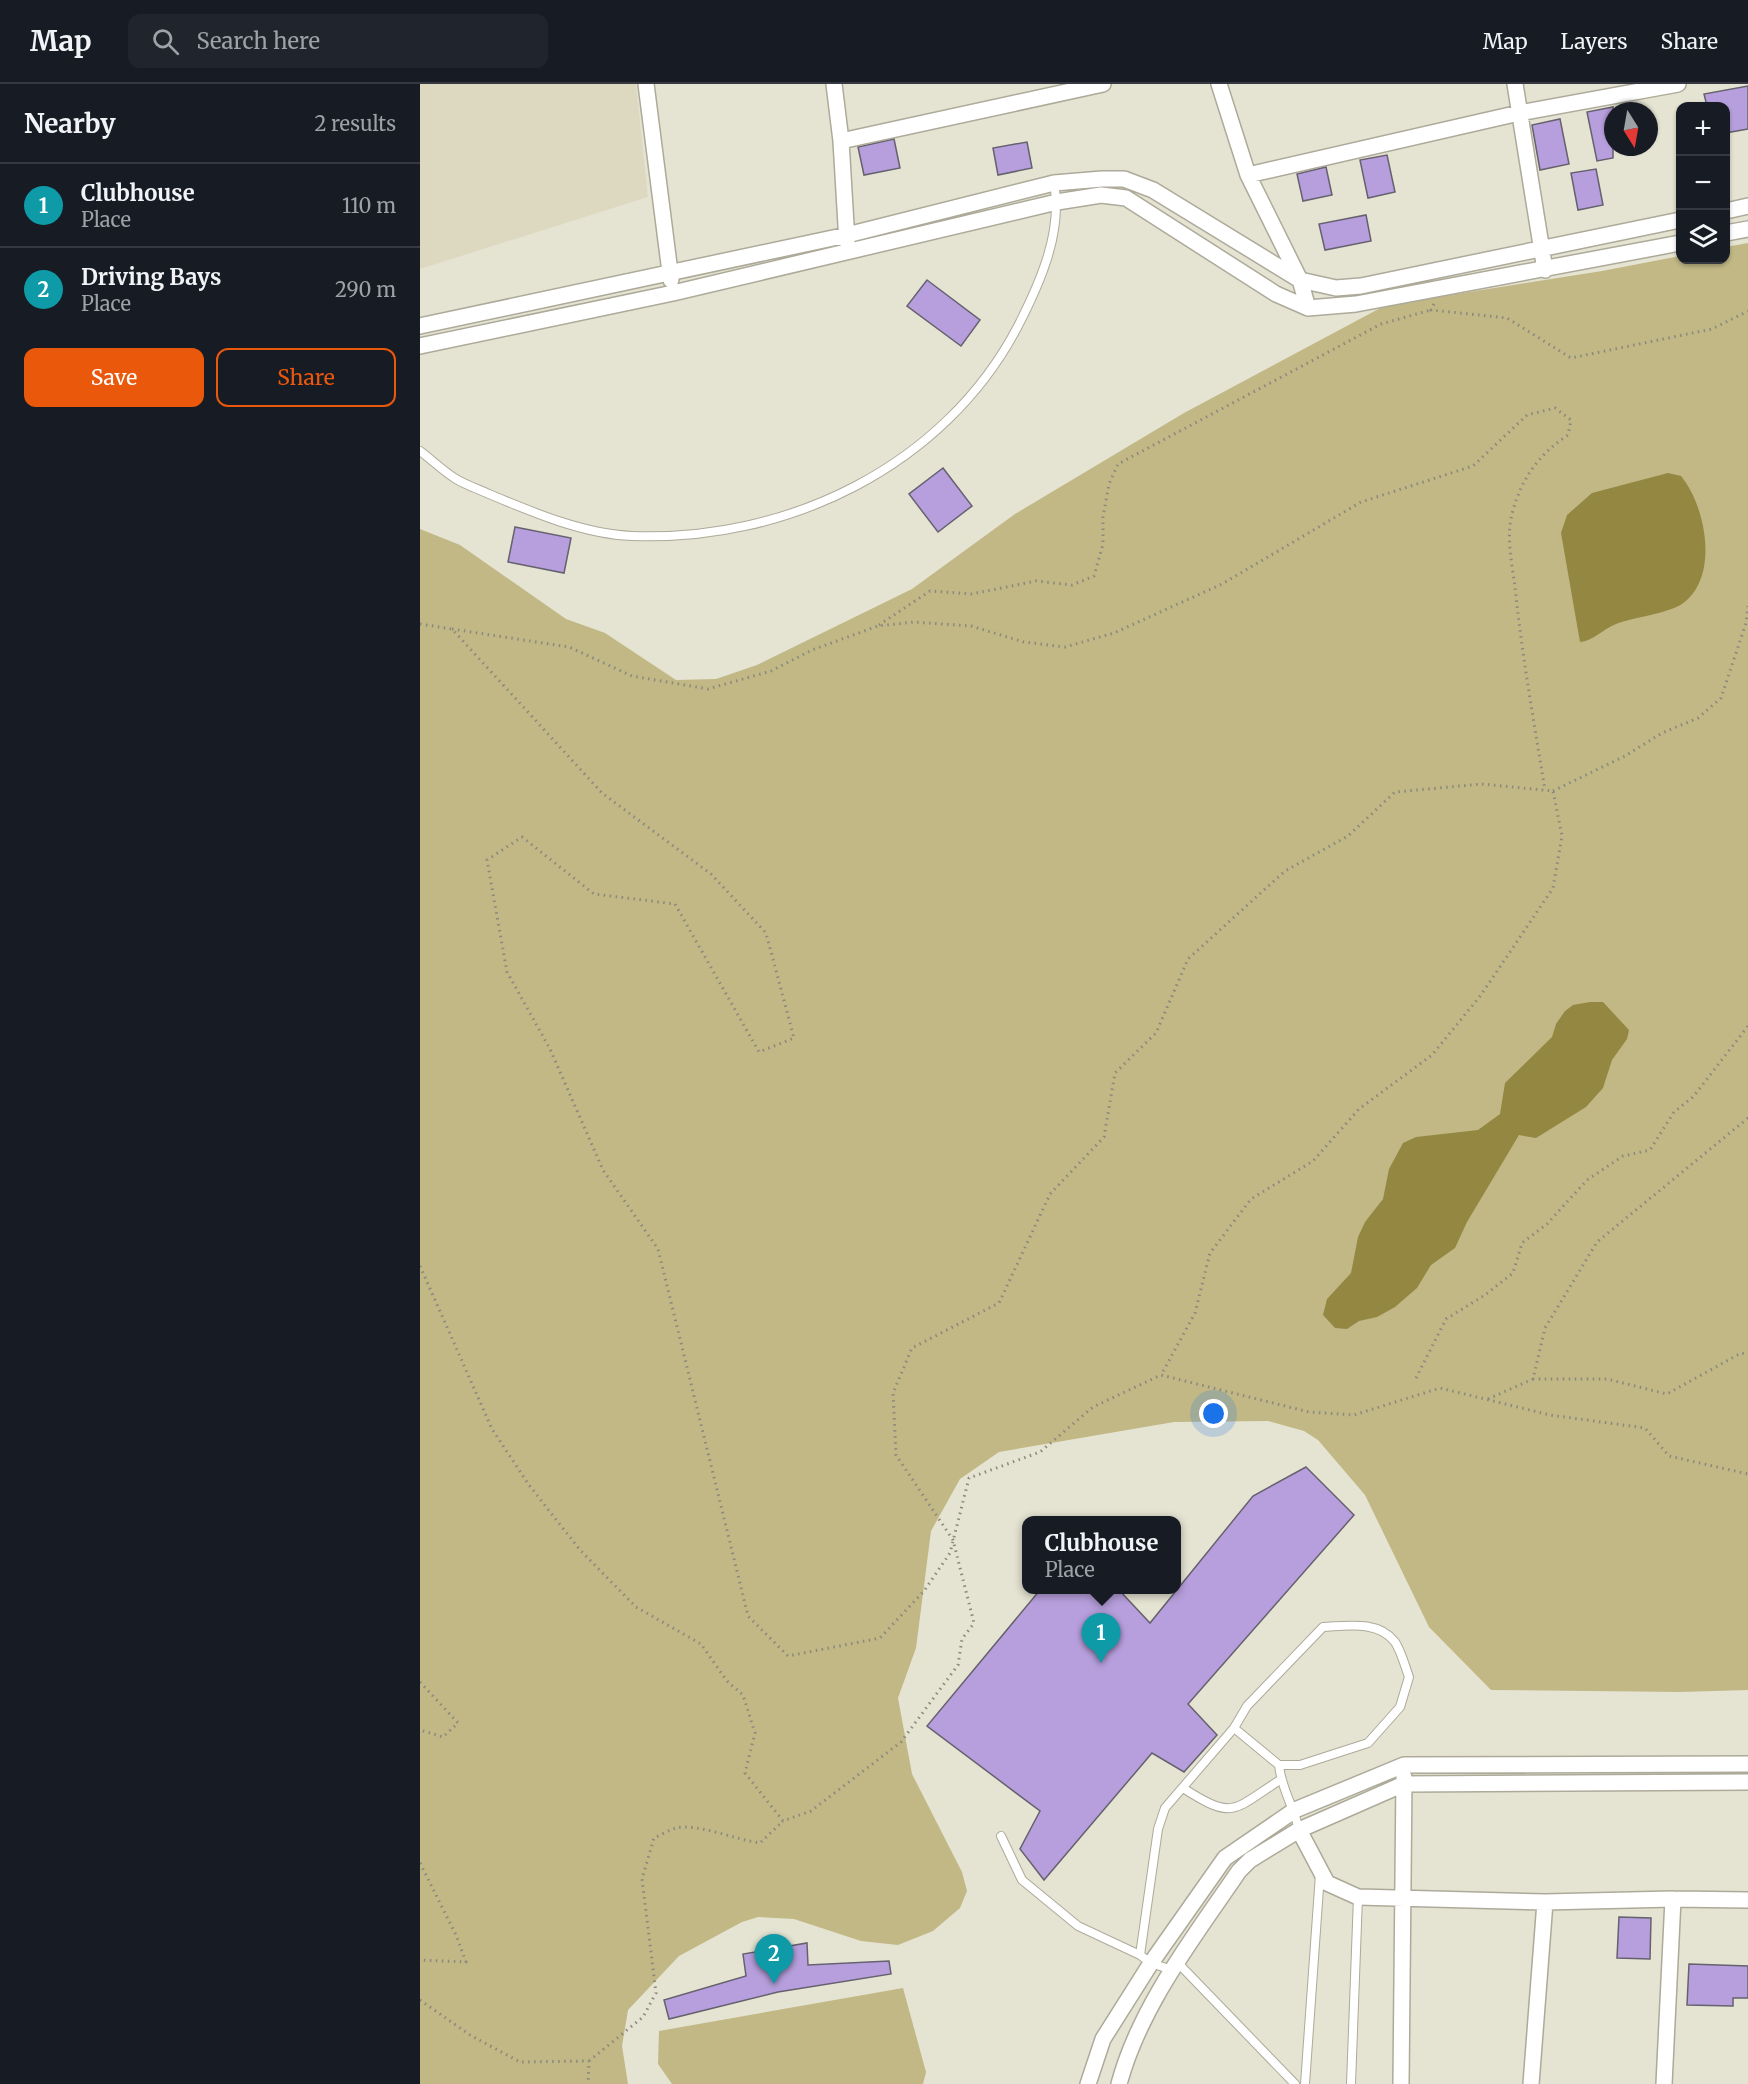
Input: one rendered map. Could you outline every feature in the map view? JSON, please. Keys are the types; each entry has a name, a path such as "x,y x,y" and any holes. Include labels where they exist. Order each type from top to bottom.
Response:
{"street":[{"path":"646,84 673,293"},
{"path":"834,84 841,141 848,252"},
{"path":"841,141 1104,84"},
{"path":"1219,84 1248,175 1300,280 1308,308"},
{"path":"1515,84 1545,270"},
{"path":"1248,175 1519,113 1678,84"},
{"path":"420,326 847,235 1054,183 1102,178 1137,183 1300,280 1336,288 1361,286 1676,221"},
{"path":"420,346 673,293 1058,202 1101,195 1126,198 1275,294 1308,308 1356,304 1676,244"},
{"path":"1730,210 1748,206"},
{"path":"1730,232 1748,229"},
{"path":"1088,2084 1103,2039 1145,1959 1225,1858 1295,1810 1404,1765 1748,1764"},
{"path":"1401,2084 1404,1765"},
{"path":"1119,2084 1126,2059 1175,1966 1239,1871 1250,1860 1299,1830 1404,1784 1748,1782"},
{"path":"1299,1830 1327,1882 1358,1897 1545,1902 1748,1900"},
{"path":"1664,2084 1673,1899"},
{"path":"1531,2084 1545,1902"}],"lane":[{"path":"420,451 457,480 510,503 572,525 631,536 704,533 773,520 832,500 884,471 935,434 973,391 1007,346 1032,298 1051,248 1058,202 1054,183"},
{"path":"1145,1959 1158,1829 1165,1809 1234,1728 1247,1706 1323,1627 1357,1625 1377,1628 1394,1642 1409,1677 1400,1707 1368,1743 1300,1765 1279,1765 1234,1728"},
{"path":"1279,1765 1280,1780 1295,1810 1299,1830"},
{"path":"1183,1788 1212,1806 1225,1809 1237,1808 1280,1780"},
{"path":"1001,1836 1022,1880 1078,1926 1145,1959 1175,1966 1295,2084"},
{"path":"1305,2084 1320,1869"},
{"path":"1351,2084 1358,1897"}],"path":[{"path":"1431,310 1438,296"},
{"path":"878,626 930,591 972,594 1036,581 1072,585 1094,576 1103,544 1103,517 1109,484 1118,464 1381,324 1431,310 1507,318 1570,358 1712,329 1748,311"},
{"path":"420,624 569,647 632,676 708,689 771,671 812,650 878,626 914,622 971,626 1024,642 1065,648 1114,633 1222,584 1361,502 1473,466 1527,415 1556,408 1571,420 1568,435 1548,449 1528,471 1512,516 1511,548 1516,597 1545,790"},
{"path":"420,2000 470,2036 520,2062 589,2061 643,2017 656,1993 642,1879 654,1838 677,1827 702,1828 735,1839 760,1843 783,1821 812,1811 901,1742 958,1665 962,1639 974,1623 953,1540 896,1455 893,1393 912,1348 999,1303 1050,1194 1104,1137 1114,1073 1156,1033 1188,959 1285,871 1348,836 1395,792 1482,784 1553,791 1625,756 1662,733 1698,718 1721,698 1746,623 1748,606"},
{"path":"452,629 602,794 711,874 766,933 794,1038 759,1052 675,904 594,894 522,837 487,860 507,972 550,1049 603,1170 658,1249 748,1616 788,1656 880,1638 924,1590 950,1553 969,1478 1040,1452 1093,1407 1161,1375 1195,1313 1210,1253 1251,1199 1313,1161 1359,1108 1432,1055 1481,995 1553,888 1562,836 1553,791"},
{"path":"1416,1378 1446,1319 1485,1295 1513,1273 1522,1243 1547,1224 1587,1180 1623,1156 1650,1150 1674,1112 1693,1097 1748,1026"},
{"path":"1533,1379 1545,1328 1598,1242 1748,1118"},
{"path":"420,1266 492,1430 529,1485 580,1550 636,1607 701,1644 727,1680 743,1695 755,1733 745,1773 783,1821"},
{"path":"1487,1400 1533,1379 1607,1379 1667,1394 1741,1353 1748,1354"},
{"path":"1161,1375 1309,1412 1354,1415 1440,1388 1550,1415 1645,1428 1669,1456 1748,1474"},
{"path":"420,1682 458,1723 443,1737 420,1730"},
{"path":"420,1863 456,1935 466,1962 420,1960"},
{"path":"588,2084 589,2061"}],"shaded area":[{"path":"420,84 636,84 648,197 420,269"},
{"path":"1748,243 1748,1690 1680,1692 1491,1690 1429,1627 1365,1495 1318,1440 1304,1431 1268,1421 1174,1422 999,1452 960,1479 931,1531 916,1648 898,1698 912,1774 962,1872 967,1891 960,1908 933,1931 898,1945 861,1941 794,1919 758,1917 742,1922 679,1956 628,2010 622,2046 628,2084 420,2084 420,529 460,545 566,619 605,633 676,680 716,679 757,665 912,589 1015,514 1184,413 1386,305 1602,271 1676,257 1676,264 1730,264 1730,246"},
{"path":"1668,473 1681,476 1690,489 1702,523 1705,560 1694,592 1682,604 1659,613 1616,624 1580,642 1561,533 1567,515 1592,493"},
{"path":"1603,1002 1629,1030 1627,1039 1612,1060 1603,1088 1586,1107 1536,1138 1519,1135 1467,1222 1455,1248 1431,1265 1417,1288 1395,1307 1377,1317 1359,1321 1347,1329 1335,1328 1323,1315 1327,1299 1351,1273 1358,1237 1365,1222 1383,1199 1389,1169 1403,1143 1416,1137 1478,1130 1500,1114 1505,1083 1552,1037 1556,1024 1565,1011 1573,1005"},
{"path":"903,1988 926,2072 923,2084 672,2084 658,2064 659,2031"}],"building":[{"path":"1748,86 1748,129 1730,132 1730,102 1706,102 1704,94"},
{"path":"1604,109 1604,156 1613,156 1613,158 1597,161 1587,112"},
{"path":"1560,119 1569,164 1540,170 1532,125"},
{"path":"894,139 900,168 864,175 858,147"},
{"path":"1027,142 1032,168 998,175 993,148"},
{"path":"1387,155 1395,192 1368,198 1360,160"},
{"path":"1326,167 1332,195 1303,201 1297,174"},
{"path":"1596,169 1603,205 1578,210 1571,173"},
{"path":"1366,215 1371,241 1325,250 1319,224"},
{"path":"927,280 980,320 961,346 907,306"},
{"path":"943,468 972,506 938,532 909,494"},
{"path":"515,527 571,538 564,573 508,562"},
{"path":"1306,1467 1354,1515 1188,1704 1217,1735 1184,1772 1152,1753 1044,1880 1020,1849 1040,1811 927,1726 1037,1594 1123,1594 1150,1623 1174,1594 1181,1594 1181,1585 1253,1496"},
{"path":"1619,1917 1651,1918 1650,1959 1617,1958"},
{"path":"807,1943 808,1965 889,1961 891,1974 778,1992 669,2019 664,2000 746,1976 743,1954"},
{"path":"1689,1964 1748,1966 1748,1998 1733,1998 1733,2006 1687,2005"}],"place":[{"name":"Clubhouse","path":"1101,1663"},
{"name":"Driving Bays","path":"774,1984"}]}
